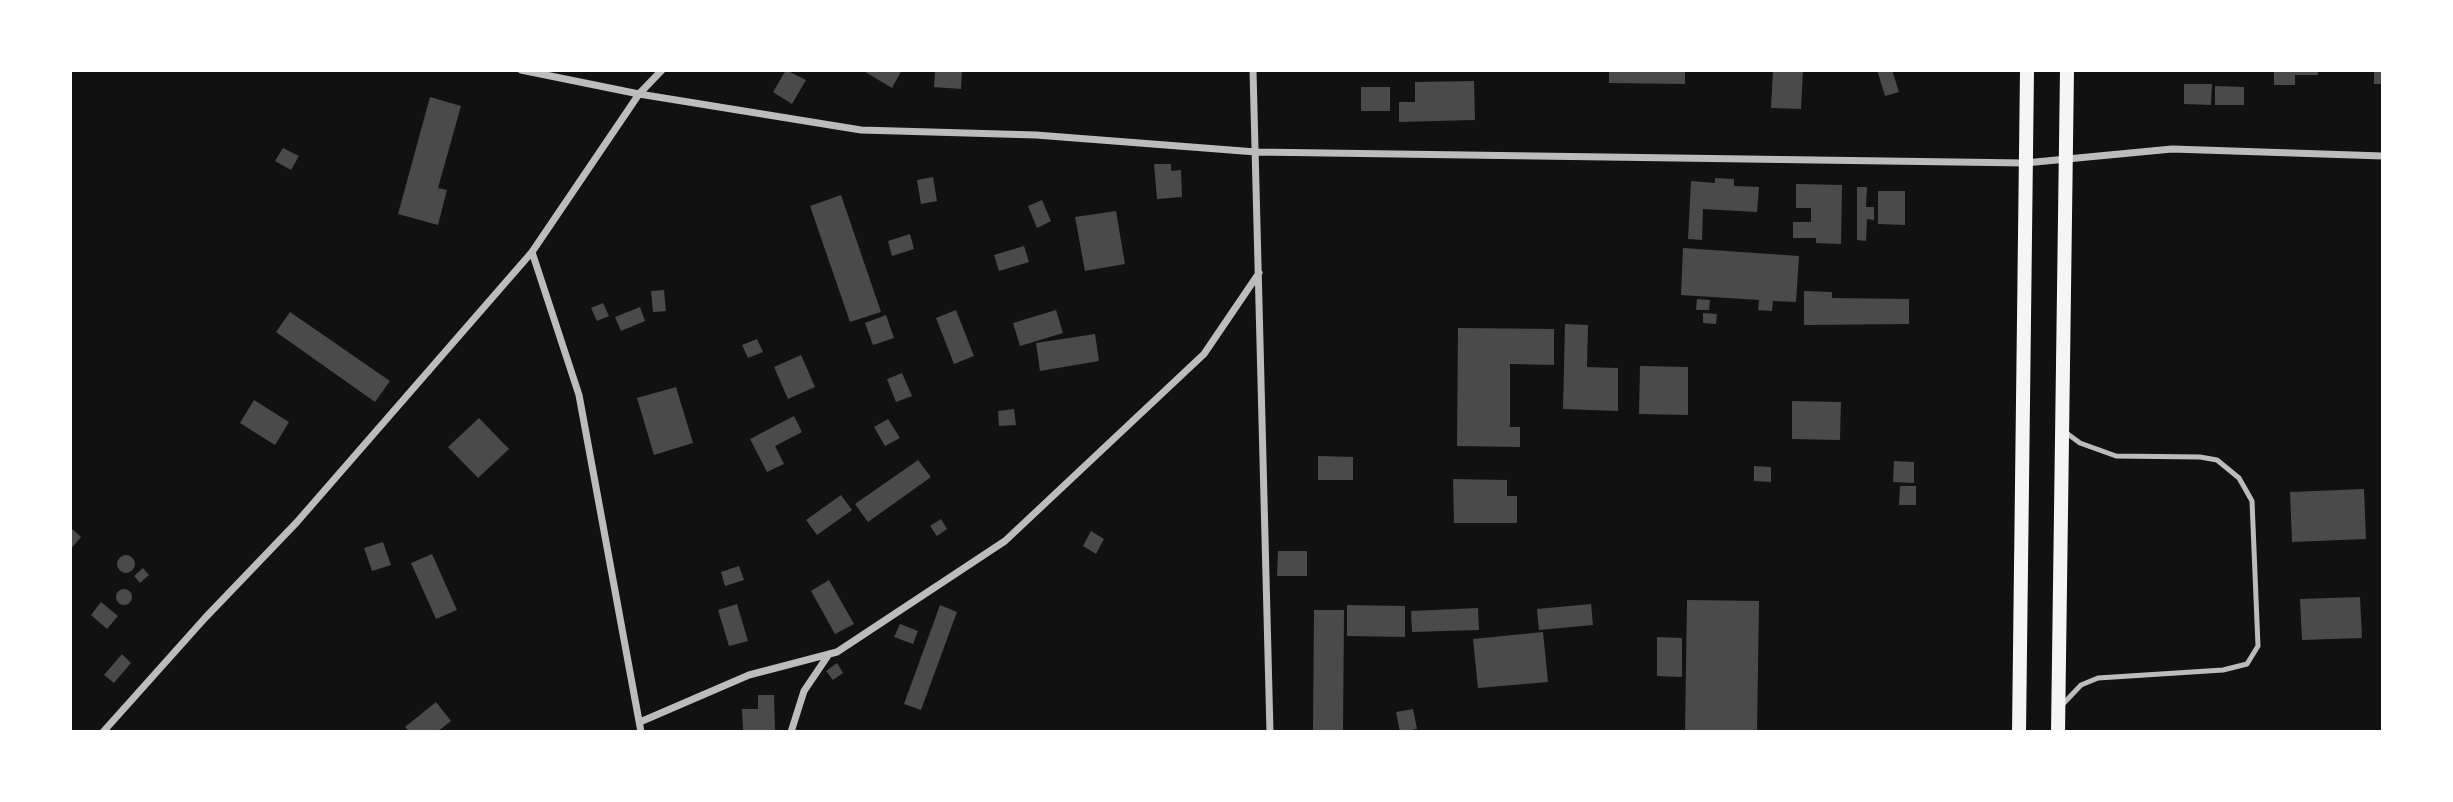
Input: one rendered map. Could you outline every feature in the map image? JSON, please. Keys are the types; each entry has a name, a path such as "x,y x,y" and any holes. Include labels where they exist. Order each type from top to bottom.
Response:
{"main road":[{"path":"2019,732 2027,70"},
{"path":"2058,732 2067,70"}],"street":[{"path":"521,70 639,94 861,130 1036,135 1256,152 2025,163 2172,149 2383,156"},
{"path":"103,732 205,618 297,522 532,252 639,94 662,70"},
{"path":"1253,70 1270,732"},
{"path":"532,252 579,395 641,732"},
{"path":"640,722 749,675 830,654 1005,541 1204,354 1259,273"},
{"path":"791,732 804,691 830,654"}],"lane":[{"path":"2058,709 2081,685 2098,678 2223,670 2247,664 2258,646 2252,501 2239,478 2217,460 2200,457 2116,456 2080,443 2063,430"}],"building":[{"path":"786,70 806,80 792,104 773,92"},
{"path":"862,70 902,70 892,88"},
{"path":"935,70 962,70 961,89 934,87"},
{"path":"1609,70 1685,70 1685,84 1609,83"},
{"path":"1773,70 1803,70 1801,109 1771,108"},
{"path":"1877,70 1892,70 1899,92 1885,96"},
{"path":"2274,70 2318,70 2318,75 2295,75 2295,85 2274,85"},
{"path":"2374,70 2383,70 2383,84 2374,84"},
{"path":"1474,81 1475,120 1399,122 1399,102 1415,102 1415,82"},
{"path":"2184,84 2212,84 2211,105 2184,104"},
{"path":"2215,86 2244,87 2244,105 2215,105"},
{"path":"1361,87 1390,87 1390,111 1361,111"},
{"path":"430,97 461,106 438,188 447,190 438,225 398,214"},
{"path":"283,148 299,156 291,170 275,161"},
{"path":"1154,164 1171,164 1171,171 1181,170 1182,197 1157,199"},
{"path":"933,177 937,201 921,204 917,180"},
{"path":"1715,178 1734,179 1734,186 1759,187 1757,212 1703,209 1702,240 1688,239 1691,181 1715,183"},
{"path":"1796,184 1842,185 1841,244 1816,243 1816,238 1793,238 1793,222 1811,222 1811,208 1796,208"},
{"path":"1857,187 1867,187 1866,207 1874,207 1874,220 1867,219 1866,241 1857,240"},
{"path":"1878,191 1905,191 1905,225 1878,224"},
{"path":"841,195 881,312 850,322 810,206"},
{"path":"1042,200 1051,221 1037,228 1028,206"},
{"path":"1116,211 1125,264 1085,271 1075,217"},
{"path":"910,234 914,249 892,256 888,241"},
{"path":"1024,246 1029,262 999,271 994,255"},
{"path":"1683,248 1799,256 1796,302 1773,301 1772,311 1758,310 1759,300 1681,295"},
{"path":"664,290 666,311 653,312 651,291"},
{"path":"1804,291 1832,292 1832,298 1909,299 1909,324 1804,325"},
{"path":"1697,299 1710,300 1709,310 1696,310"},
{"path":"603,303 609,316 597,321 591,308"},
{"path":"640,307 645,321 621,331 615,317"},
{"path":"956,310 974,356 954,364 936,318"},
{"path":"1056,310 1063,333 1020,346 1013,323"},
{"path":"290,312 390,381 375,402 276,332"},
{"path":"1703,313 1717,314 1716,324 1703,323"},
{"path":"886,315 894,338 873,345 865,323"},
{"path":"1565,324 1588,325 1587,367 1618,368 1618,411 1563,409"},
{"path":"1458,328 1554,329 1554,365 1510,364 1510,427 1520,427 1520,447 1457,446"},
{"path":"1095,334 1099,361 1040,371 1036,343"},
{"path":"757,339 763,352 748,358 742,345"},
{"path":"801,355 815,387 788,399 774,367"},
{"path":"1640,366 1688,367 1688,415 1639,414"},
{"path":"902,373 912,396 896,402 887,379"},
{"path":"676,387 693,443 654,455 637,398"},
{"path":"254,400 289,422 275,445 240,423"},
{"path":"1792,401 1841,402 1840,440 1792,439"},
{"path":"1014,409 1016,425 999,426 998,411"},
{"path":"794,416 802,432 775,446 784,464 767,472 750,439"},
{"path":"479,418 509,449 478,478 448,447"},
{"path":"888,419 900,438 885,446 874,427"},
{"path":"1318,456 1353,457 1353,480 1318,480"},
{"path":"918,460 931,477 868,522 855,504"},
{"path":"1894,461 1914,462 1914,483 1893,482"},
{"path":"1754,466 1771,467 1771,482 1754,481"},
{"path":"1453,479 1507,480 1507,496 1517,496 1517,523 1454,523"},
{"path":"1900,486 1916,486 1916,505 1899,505"},
{"path":"2364,489 2366,539 2292,542 2290,492"},
{"path":"841,495 852,510 817,535 806,520"},
{"path":"941,519 947,529 937,536 930,526"},
{"path":"70,527 81,537 70,550"},
{"path":"1091,531 1104,539 1096,554 1083,546"},
{"path":"383,542 391,565 372,571 364,548"},
{"path":"1278,551 1307,551 1307,576 1277,576"},
{"path":"432,554 457,610 436,619 411,563"},
{"path":"126,555 132,558 135,564 132,570 126,573 120,570 117,564 120,558"},
{"path":"739,566 744,580 725,586 721,572"},
{"path":"143,568 149,575 140,583 134,576"},
{"path":"829,580 854,624 835,634 811,591"},
{"path":"124,589 132,597 124,605 116,597"},
{"path":"2360,597 2362,638 2302,640 2300,599"},
{"path":"1687,600 1759,601 1757,732 1685,732"},
{"path":"101,602 118,616 107,629 91,615"},
{"path":"737,604 748,641 729,646 718,610"},
{"path":"1591,604 1593,625 1539,630 1537,609"},
{"path":"940,605 957,612 921,710 904,704"},
{"path":"1347,605 1405,606 1405,637 1347,636"},
{"path":"1478,608 1479,630 1412,632 1411,611"},
{"path":"1314,610 1344,610 1343,732 1313,732"},
{"path":"900,624 918,631 913,644 894,637"},
{"path":"1543,632 1548,682 1478,688 1473,639"},
{"path":"1657,637 1682,638 1682,677 1657,676"},
{"path":"122,654 131,663 114,683 104,675"},
{"path":"837,663 843,673 833,680 826,671"},
{"path":"758,695 774,695 775,732 743,732 742,709 758,709"},
{"path":"436,702 451,721 437,732 409,732 405,727"},
{"path":"1413,709 1417,729 1400,732 1396,712"}]}
